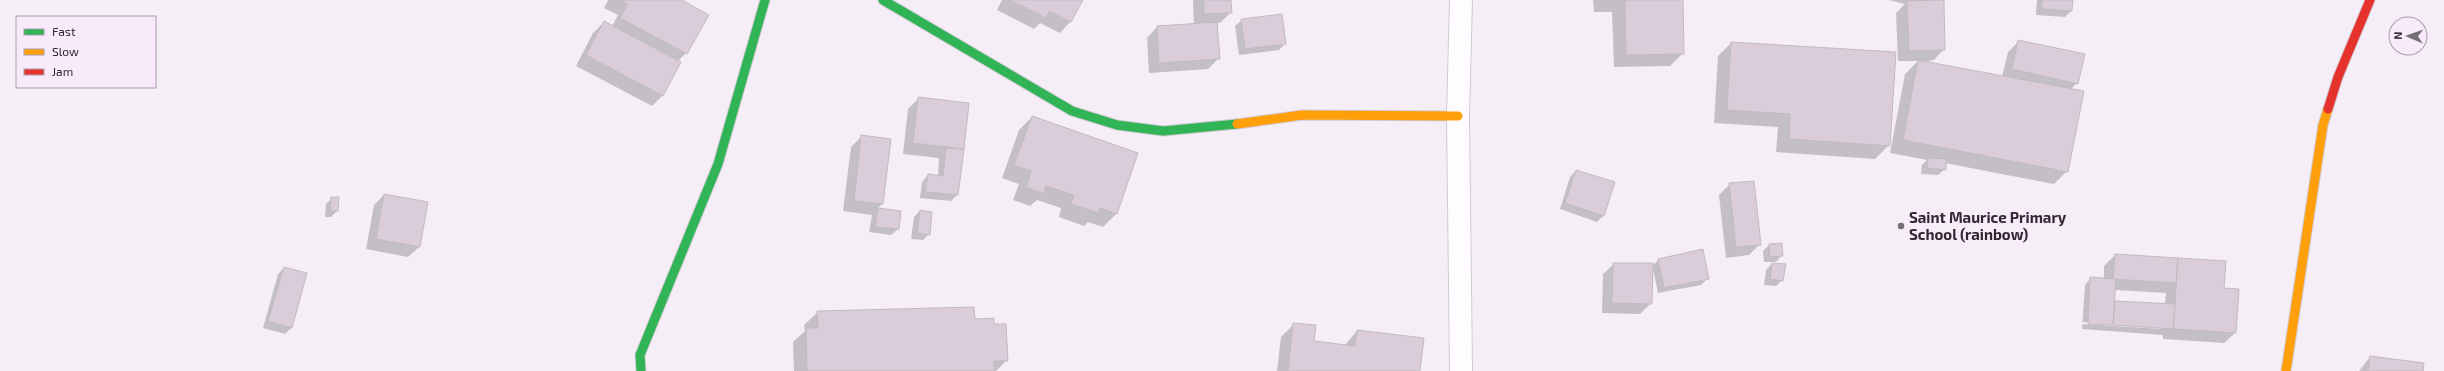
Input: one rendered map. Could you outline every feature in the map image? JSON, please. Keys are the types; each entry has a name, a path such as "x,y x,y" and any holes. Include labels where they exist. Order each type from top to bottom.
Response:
{"street":[{"path":"641,371 640,354 718,164 764,0"},
{"path":"883,0 1072,111 1117,125 1163,131 1216,127 1302,115 1458,116"},
{"path":"1461,0 1458,116 1461,371"},
{"path":"2286,371 2323,125 2338,77 2370,0"}],"building":[{"path":"620,0 682,0 709,15 687,54 620,18 628,4"},
{"path":"1010,0 1083,0 1071,22 1049,11 1046,18"},
{"path":"1204,0 1231,0 1232,13 1204,14"},
{"path":"1625,0 1683,0 1684,54 1626,55"},
{"path":"1944,0 1945,50 1909,51 1907,1"},
{"path":"2042,0 2073,0 2072,11 2042,9"},
{"path":"1282,14 1286,44 1245,49 1241,19"},
{"path":"604,21 681,62 663,96 586,55"},
{"path":"1217,22 1220,59 1159,63 1157,26"},
{"path":"2018,40 2085,54 2078,84 2012,69"},
{"path":"1731,42 1896,52 1890,146 1789,139 1790,114 1727,110"},
{"name":"Saint Maurice Primary School (rainbow)","path":"1918,60 2084,91 2068,172 1903,140"},
{"path":"918,97 969,103 964,149 913,143"},
{"path":"1032,116 1138,153 1117,214 1100,208 1098,213 1071,204 1074,195 1046,186 1044,194 1026,187 1031,171 1014,165"},
{"path":"861,135 891,139 883,204 854,201"},
{"path":"946,148 964,149 958,195 925,192 928,174 943,176"},
{"path":"1928,158 1946,159 1946,170 1927,168"},
{"path":"1576,170 1615,182 1604,216 1565,203"},
{"path":"1754,181 1761,245 1736,247 1729,183"},
{"path":"384,194 428,202 420,247 376,239"},
{"path":"331,197 339,197 338,211 330,211"},
{"path":"878,208 901,211 899,229 875,227"},
{"path":"920,210 932,212 930,235 917,233"},
{"path":"1782,243 1783,256 1770,257 1769,244"},
{"path":"1703,249 1709,279 1664,288 1658,259"},
{"path":"2115,254 2178,258 2176,283 2113,279"},
{"path":"2178,258 2226,261 2224,288 2239,289 2236,333 2173,329"},
{"path":"1613,263 1653,263 1652,304 1612,303"},
{"path":"1772,263 1786,264 1783,281 1770,279"},
{"path":"284,267 307,273 292,328 268,321"},
{"path":"2090,277 2116,279 2113,325 2088,324"},
{"path":"2115,301 2175,304 2173,329 2113,325"},
{"path":"974,307 975,319 994,318 994,324 1006,324 1008,361 994,361 994,371 807,371 806,328 818,328 817,311"},
{"path":"1293,323 1316,325 1314,341 1355,346 1357,330 1424,338 1420,371 1288,371"},
{"path":"2370,356 2424,363 2423,371 2368,371"}],"traffic: fast":[{"path":"641,371 640,355 718,164 765,0"},
{"path":"883,0 1072,111 1117,125 1163,131 1237,124"}],"traffic: slow":[{"path":"2286,371 2323,125 2328,109"},
{"path":"1237,124 1302,115 1458,116"}],"traffic: jam":[{"path":"2328,109 2338,77 2370,0"}],"place":[{"name":"Saint Maurice Primary School (rainbow)","path":"1901,226"}]}
